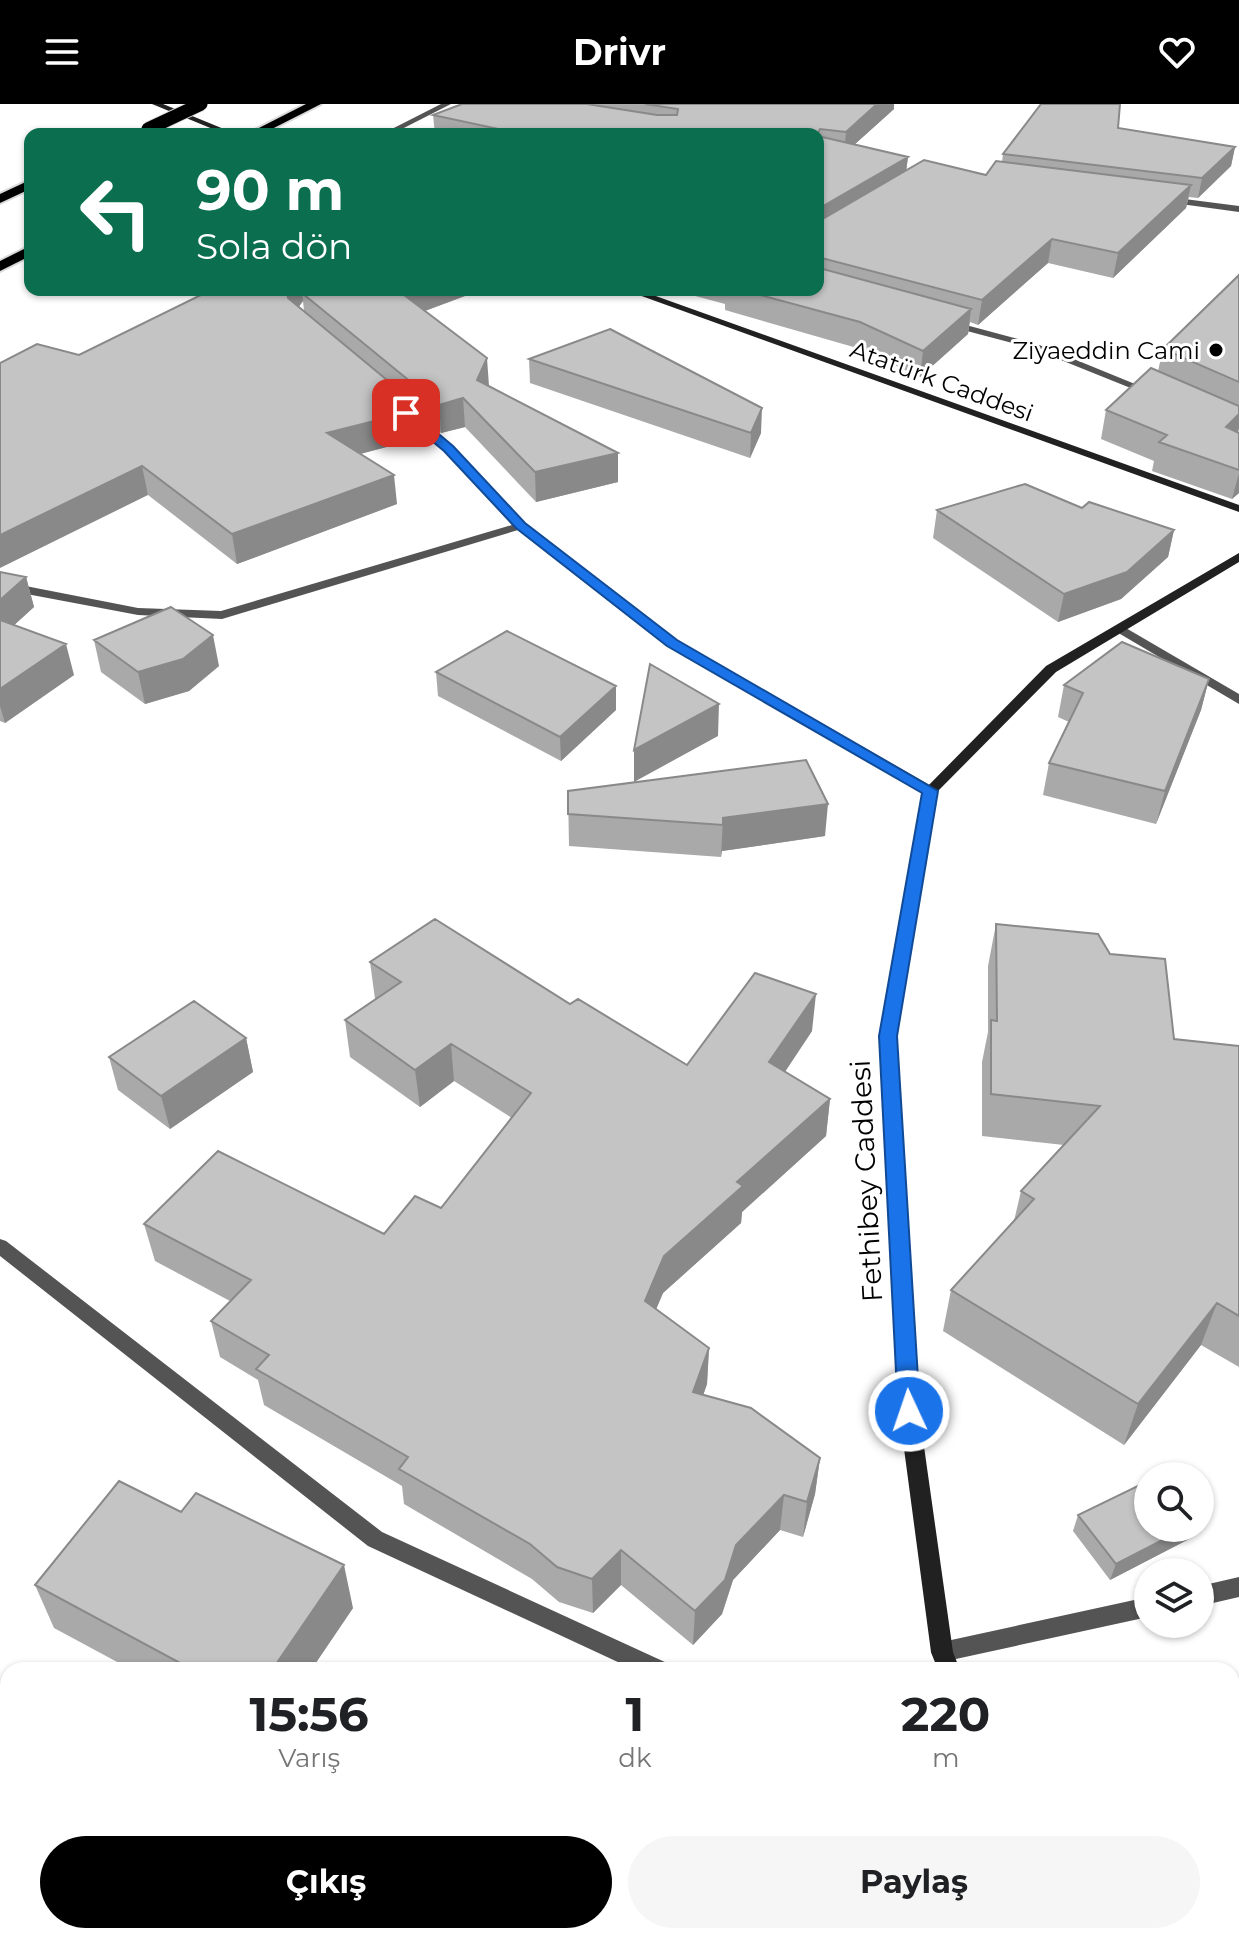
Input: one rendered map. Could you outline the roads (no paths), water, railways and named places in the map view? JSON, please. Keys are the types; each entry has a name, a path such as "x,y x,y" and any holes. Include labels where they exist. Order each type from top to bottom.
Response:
{"highway":[{"path":"151,128 201,104"},
{"path":"265,128 315,104"},
{"path":"0,199 24,187"},
{"path":"0,267 24,253"}],"street":[{"path":"156,104 217,128"},
{"path":"398,128 447,104"},
{"path":"1162,200 1239,209"},
{"name":"Atatürk Caddesi","path":"647,296 1239,509"},
{"path":"933,319 1034,346 1167,400"},
{"path":"402,409 448,448 520,526 672,643 930,791 1051,669 1239,557"},
{"path":"0,585 144,613 183,617 222,615 520,526"},
{"path":"1119,628 1239,700"},
{"name":"Fethibey Caddesi","path":"930,791 888,1036 909,1411 945,1661"},
{"path":"0,1246 375,1539 642,1662"},
{"path":"1214,1593 1239,1587"},
{"path":"945,1661 1134,1611"}],"place":[{"name":"Ziyaeddin Cami","path":"1216,350"}]}
